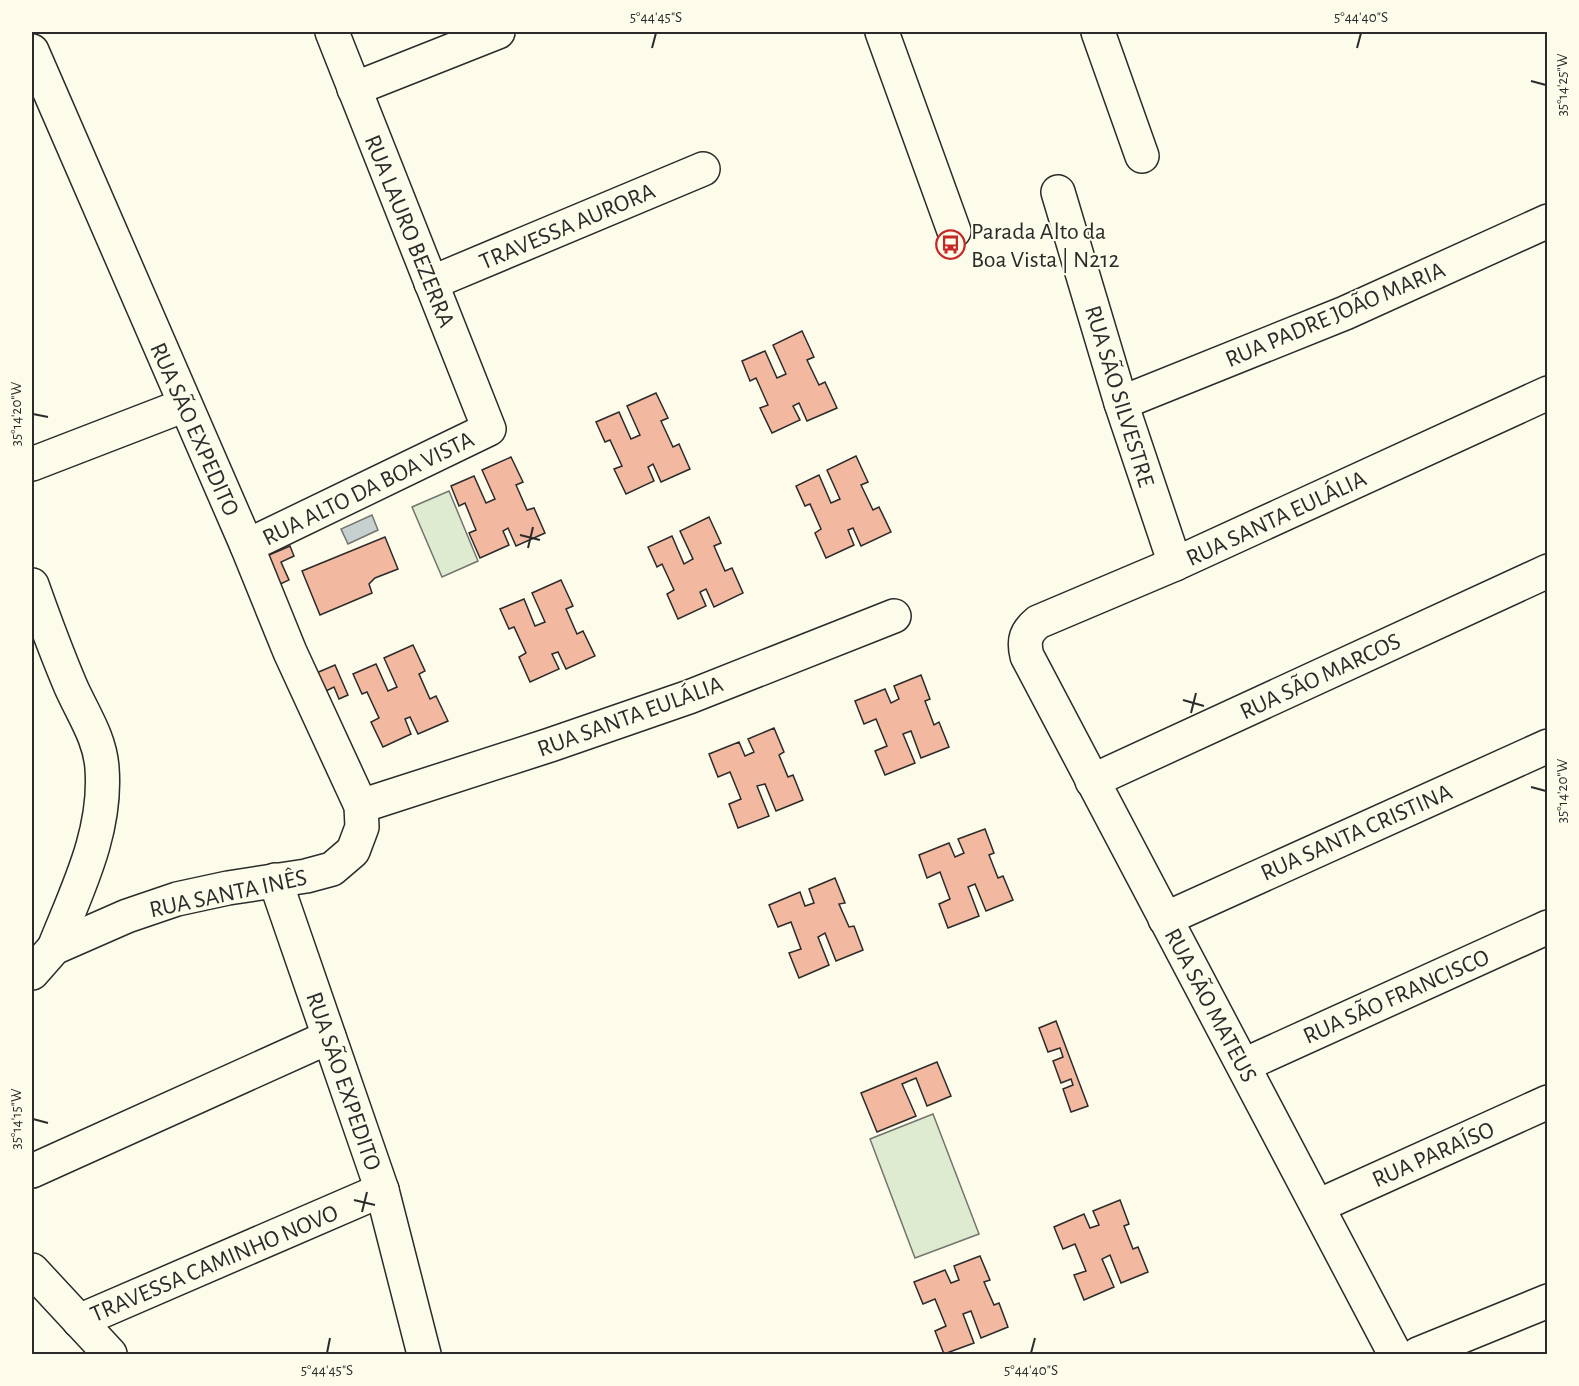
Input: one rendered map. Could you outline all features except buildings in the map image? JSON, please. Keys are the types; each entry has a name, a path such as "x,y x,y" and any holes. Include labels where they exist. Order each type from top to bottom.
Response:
{"street":[{"name":"RUA LAURO BEZERRA","path":"332,32 489,429"},
{"path":"354,89 498,32"},
{"path":"882,32 954,231"},
{"path":"1098,32 1142,156"},
{"name":"RUA SÃO EXPEDITO","path":"32,51 247,546 290,652 361,806"},
{"name":"TRAVESSA AURORA","path":"431,283 703,169"},
{"name":"RUA SÃO SILVESTRE","path":"1058,192 1121,403 1175,564"},
{"name":"RUA PADRE JOÃO MARIA","path":"1121,403 1345,313 1548,221"},
{"name":"RUA SANTA EULÁLIA","path":"1027,656 1023,643 1028,630 1038,622 1175,564 1548,393"},
{"path":"32,464 185,405"},
{"name":"RUA ALTO DA BOA VISTA","path":"247,546 489,429"},
{"name":"RUA SÃO MARCOS","path":"1092,782 1548,571"},
{"path":"32,585 75,697 93,729 102,767 101,812 90,857 54,948"},
{"name":"RUA SANTA EULÁLIA","path":"361,806 689,697 894,616"},
{"name":"RUA SÃO MATEUS","path":"1027,656 1395,1354"},
{"name":"RUA SANTA CRISTINA","path":"1165,919 1548,746"},
{"name":"RUA SANTA INÊS","path":"32,972 54,948 127,916 177,899 332,869 353,851 362,828 361,806"},
{"name":"RUA SÃO EXPEDITO","path":"275,880 382,1190 416,1351"},
{"name":"RUA SÃO FRANCISCO","path":"1244,1065 1548,927"},
{"path":"32,1171 329,1037"},
{"name":"RUA PARAÍSO","path":"1318,1206 1548,1102"},
{"name":"TRAVESSA CAMINHO NOVO","path":"79,1322 382,1190"},
{"path":"32,1270 110,1354"},
{"path":"1418,1354 1463,1346 1548,1301"}],"green space":[{"path":"449,491 478,561 442,577 412,507"},
{"path":"933,1114 979,1234 915,1258 870,1139"}],"shaded area":[{"path":"372,515 378,530 348,544 341,529"}],"place":[{"name":"Parada Alto da Boa Vista | N212","path":"950,245"}]}
